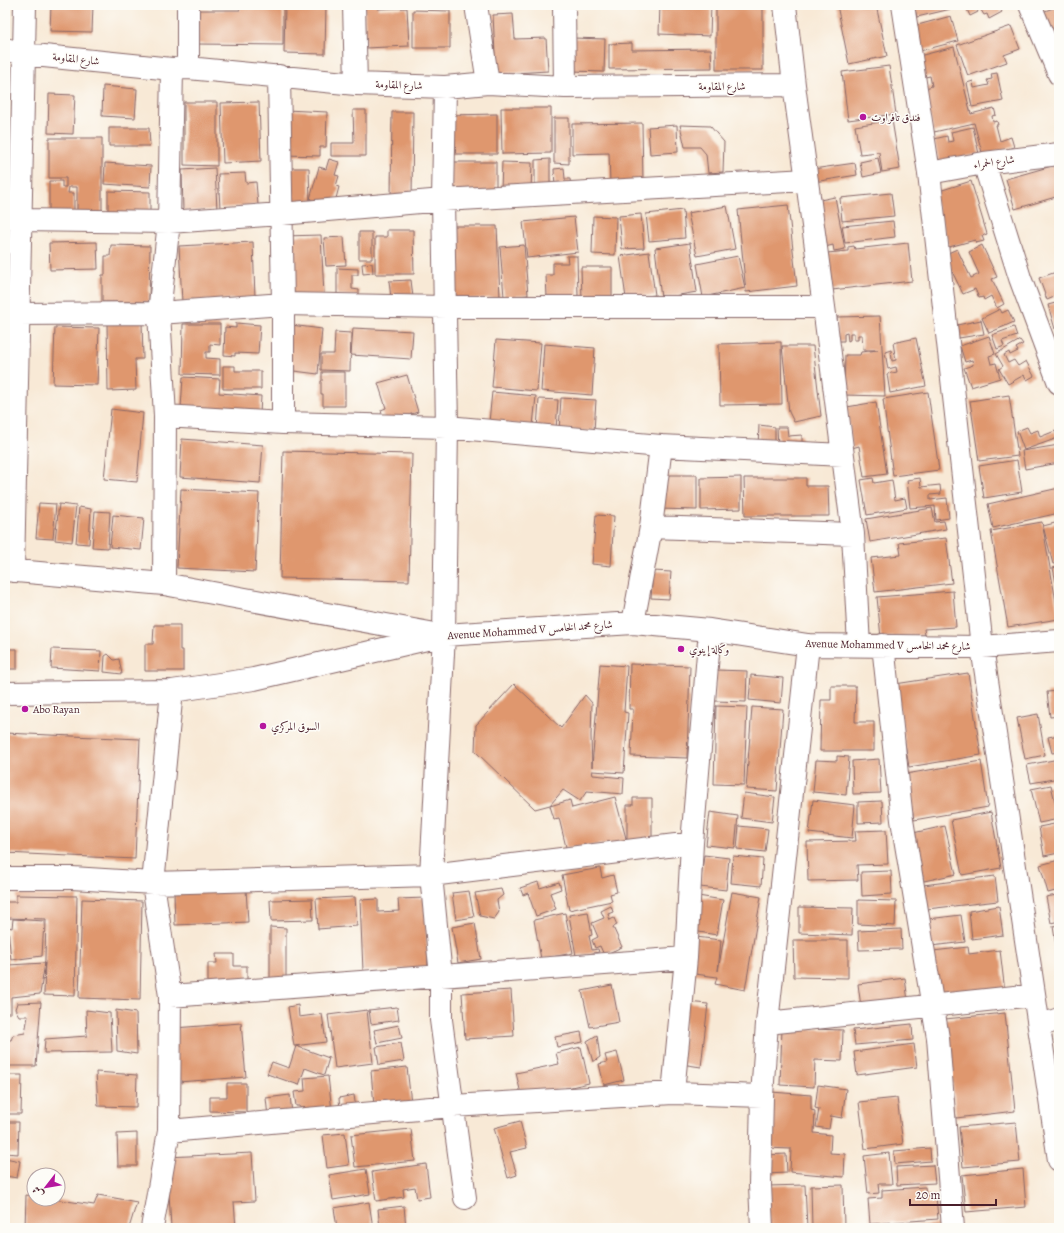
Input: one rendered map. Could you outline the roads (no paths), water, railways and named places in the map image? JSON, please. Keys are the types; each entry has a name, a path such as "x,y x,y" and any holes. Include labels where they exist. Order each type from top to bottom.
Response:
{"street":[{"path":"25,5 15,51 9,571 164,584 444,635"},
{"path":"164,584 165,416 159,313 169,222 180,68 188,5"},
{"path":"354,5 356,84"},
{"path":"476,5 488,83"},
{"path":"564,5 565,87"},
{"path":"785,5 794,85 853,534 859,646"},
{"path":"903,5 929,173 982,647 1034,995 1049,1022 1059,1160"},
{"path":"1030,5 1059,74"},
{"name":"شارع المقاومة","path":"15,51 356,84 445,87 488,83 565,87 794,85"},
{"path":"279,76 283,304 283,423"},
{"path":"445,87 443,200 447,427 444,635 431,875 441,976 441,1020 465,1198"},
{"name":"شارع الحمراء","path":"929,173 984,163 1059,154"},
{"path":"984,163 1020,278 1059,383"},
{"path":"13,219 169,222 443,200 807,180"},
{"path":"12,314 159,313 283,304 446,307 824,307"},
{"path":"165,416 283,423 447,427 661,446 843,455"},
{"path":"633,623 651,527 661,446"},
{"path":"651,527 853,534"},
{"name":"Avenue Mohammed V شارع محمد الخامس","path":"5,693 172,691 254,679 444,635 633,623 710,630 808,645 982,647 1059,641"},
{"path":"673,1093 686,958 692,843 710,630"},
{"path":"762,1228 760,1185 762,1096 767,1022 808,645"},
{"path":"883,645 902,820 938,1038 953,1228"},
{"path":"152,1228 168,1131 170,996 153,883 172,691"},
{"path":"5,878 72,878 153,883 431,875 692,843"},
{"path":"170,996 686,958"},
{"path":"767,1022 1034,995"},
{"path":"168,1131 453,1106 673,1093 762,1096"}],"place":[{"name":"فندق تافراوت","path":"863,117"},
{"name":"وكالة إينوي","path":"681,649"},
{"name":"Abo Rayan","path":"25,709"},
{"name":"السوق المركزي","path":"263,726"}]}
